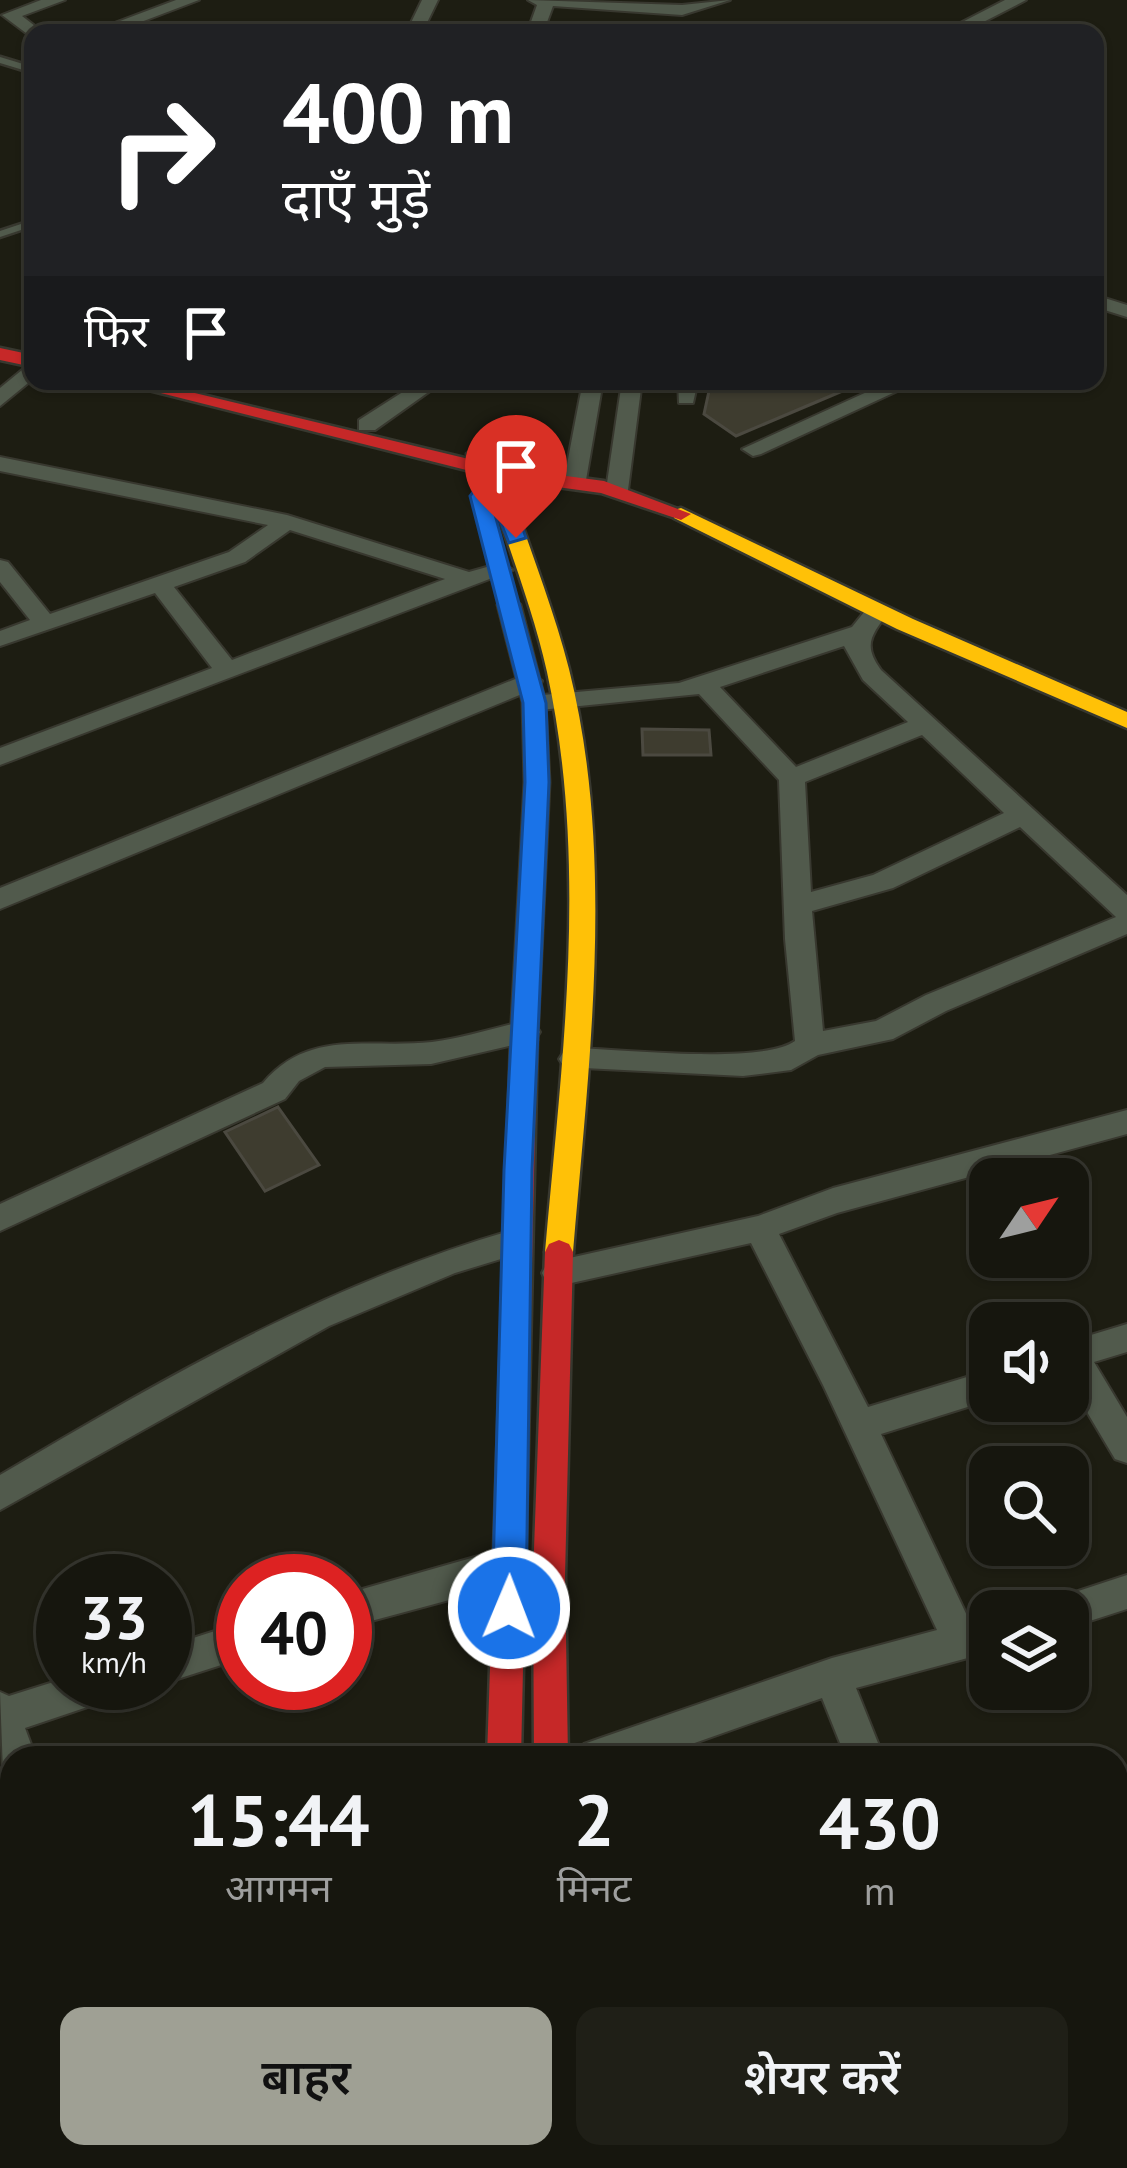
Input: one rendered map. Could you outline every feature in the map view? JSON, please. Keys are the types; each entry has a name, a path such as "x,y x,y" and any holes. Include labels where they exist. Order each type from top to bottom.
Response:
{"street":[{"path":"24,25 10,15 57,0"},
{"path":"122,24 191,0"},
{"path":"536,0 682,12 722,0"},
{"path":"968,24 1018,0"},
{"path":"0,400 24,374"},
{"path":"159,390 482,469 514,463 530,474 617,490 706,524 877,610 1127,721"},
{"path":"243,390 367,425 482,469 502,495 558,670 574,767 585,950 558,1273 549,1576 551,1746"},
{"path":"367,425 420,390"},
{"path":"575,480 591,390"},
{"path":"617,490 631,390"},
{"path":"753,449 888,390"},
{"path":"0,464 287,522 468,579"},
{"path":"482,469 480,496 532,692 535,866 516,1242 504,1746"},
{"path":"0,639 237,557 287,522"},
{"path":"0,567 44,622"},
{"path":"0,758 501,570"},
{"path":"158,582 227,671"},
{"path":"877,610 859,633 856,652 872,675 1127,910"},
{"path":"0,898 532,692 563,700 681,691 859,633"},
{"path":"704,684 793,778 810,1045"},
{"path":"793,778 927,724"},
{"path":"798,903 819,902 886,878 1022,815"},
{"path":"574,1059 743,1065 790,1059 810,1045 883,1031 936,1003 1127,923"},
{"path":"0,1218 274,1091 286,1071 318,1054 428,1054 525,1032"},
{"path":"558,1273 760,1228 833,1201 1127,1122"},
{"path":"760,1228 799,1312 969,1625"},
{"path":"0,1493 265,1343 432,1268 516,1242"},
{"path":"1089,1350 1127,1338"},
{"path":"1089,1388 1127,1448"},
{"path":"860,1425 969,1391"},
{"path":"372,1603 510,1564 549,1576"},
{"path":"1089,1604 1127,1592"},
{"path":"632,1746 832,1676 969,1640"},
{"path":"832,1676 860,1746"},
{"path":"13,1746 1,1714 36,1704"}],"building":[{"path":"845,390 736,436 704,414 709,391"},
{"path":"642,729 709,730 711,755 643,755"},
{"path":"278,1107 319,1165 265,1191 225,1132"}],"traffic: slow":[{"path":"477,454 488,485 502,495 558,670 574,768 585,950 559,1252"},
{"path":"681,514 905,624 1127,721"},
{"path":"509,605 534,702 537,782 524,1040"}],"traffic: jam":[{"path":"0,354 24,359"},
{"path":"159,390 506,474 604,487 681,514"},
{"path":"504,1746 524,1040"},
{"path":"551,1746 549,1576 559,1252"}],"route":[{"path":"509,1608 518,1170 537,782 534,703 480,496 488,485 502,495 516,538"}]}
